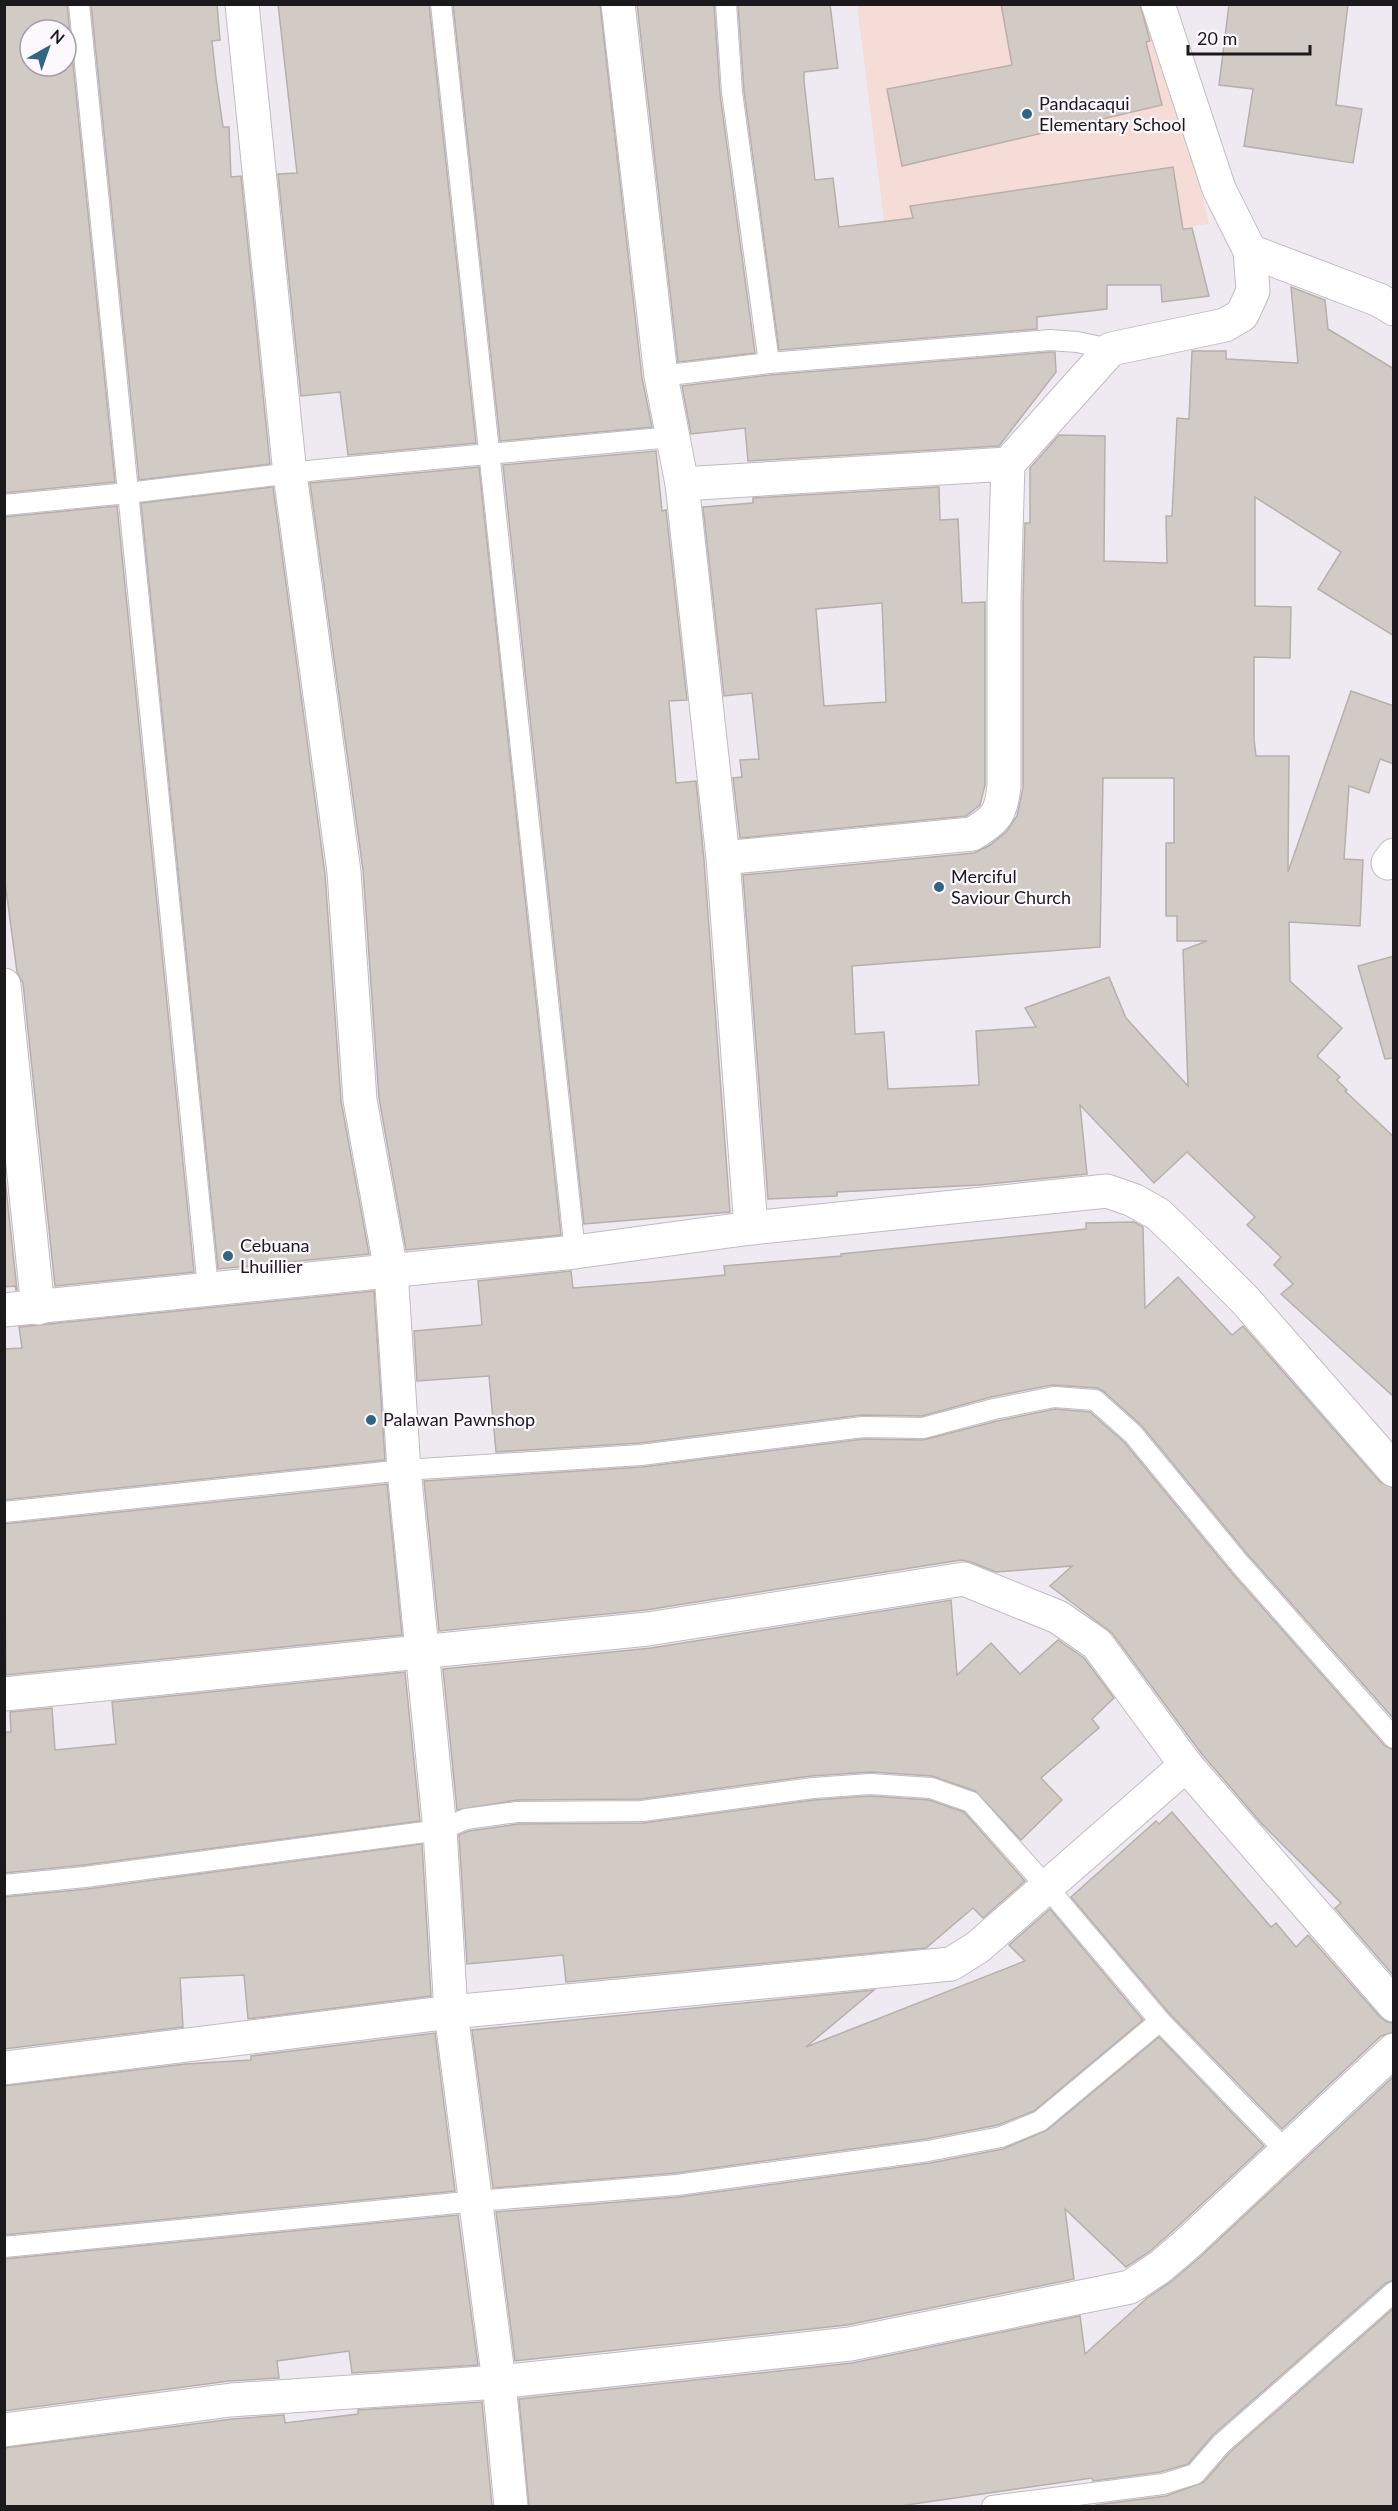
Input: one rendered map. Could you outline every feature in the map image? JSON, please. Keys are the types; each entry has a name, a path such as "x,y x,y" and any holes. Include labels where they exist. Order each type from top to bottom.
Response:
{"street":[{"path":"242,4 290,474 344,872 360,1100 392,1271 405,1470 440,1830 451,2012 500,2382 511,2506"},
{"path":"618,4 661,376 682,484 723,858 751,1228"},
{"path":"723,858 972,834 997,817 1004,786 1004,599 1008,464 1111,349 1225,325 1242,315 1254,291 1250,251 1219,189 1158,4"},
{"path":"1250,251 1379,300 1394,309"},
{"path":"682,484 1008,464"},
{"path":"4,985 38,1308"},
{"path":"4,1310 575,1252 751,1228 1107,1191 1133,1200 1158,1214 1245,1300 1394,1470"},
{"path":"4,1695 648,1629 964,1579 1058,1617 1097,1644 1186,1765 1394,2005"},
{"path":"4,2068 451,2012 951,1964 978,1947 1186,1765"},
{"path":"4,2430 231,2400 500,2382 850,2344 1130,2287 1160,2267 1187,2244 1394,2050"}],"lane":[{"path":"79,4 208,1288"},
{"path":"441,4 575,1252"},
{"path":"726,4 732,92 769,363"},
{"path":"661,376 769,363 1050,340 1077,342 1111,349"},
{"path":"4,505 290,474 672,437"},
{"path":"4,1512 405,1470 641,1455 863,1427 923,1428 994,1409 1054,1398 1095,1400 1133,1434 1240,1564 1394,1738"},
{"path":"4,1885 85,1877 440,1830 466,1819 517,1812 642,1810 813,1788 870,1784 931,1788 971,1802 1047,1887 1160,2021 1287,2152"},
{"path":"4,2247 477,2201 677,2185 928,2151 1001,2137 1040,2121 1160,2021"},
{"path":"992,2506 1163,2484 1195,2474 1221,2444 1394,2292"}],"shaded area":[{"name":"Pandacaqui Elementary School","path":"857,5 1157,5 1209,224 890,270"}],"building":[{"path":"4,4 67,4 68,18 18,18 18,78 74,78 115,482 4,493"},
{"path":"91,4 217,4 220,40 212,41 216,78 223,127 229,127 231,177 241,176 270,464 139,480"},
{"path":"278,4 429,4 476,443 348,455 340,392 301,396 278,174 297,173"},
{"path":"453,4 600,4 642,378 652,427 500,441"},
{"path":"637,4 714,4 720,94 755,353 678,362"},
{"path":"738,4 830,4 838,68 804,72 804,81 815,180 833,178 839,227 913,218 910,206 1173,167 1183,229 1192,228 1209,296 1162,302 1161,285 1107,285 1107,309 1037,317 1037,329 779,350 744,91"},
{"path":"1001,4 1140,4 1150,41 1146,42 1162,105 902,166 887,89 1012,65"},
{"path":"1229,4 1348,4 1336,105 1362,109 1353,163 1244,146 1253,89 1219,85"},
{"path":"1291,287 1325,300 1328,329 1394,369 1394,636 1318,589 1341,552 1255,497 1255,606 1291,607 1290,658 1254,657 1254,739 1256,756 1289,756 1288,872 1351,691 1394,706 1394,764 1380,759 1369,793 1349,786 1344,859 1363,860 1360,926 1289,922 1290,981 1342,1028 1317,1056 1340,1077 1337,1080 1347,1090 1345,1091 1394,1137 1394,1397 1281,1294 1293,1284 1274,1265 1281,1257 1247,1225 1255,1217 1187,1152 1154,1183 1080,1105 1087,1174 979,1185 837,1192 837,1196 768,1199 743,875 974,853 990,845 1006,832 1017,816 1023,788 1023,601 1025,523 1030,523 1030,468 1059,435 1105,436 1104,561 1167,563 1166,516 1172,516 1177,418 1189,419 1192,351 1226,351 1226,359 1298,363","holes":["1103,778 1174,778 1174,843 1166,843 1166,916 1177,916 1177,941 1207,941 1183,950 1188,1086 1126,1018 1109,977 1025,1008 1036,1027 976,1031 979,1085 888,1089 884,1032 855,1034 852,966 1100,947"]},
{"path":"1055,352 1056,372 999,446 748,461 745,428 691,434 682,386 770,375"},
{"path":"656,451 662,511 666,510 687,700 669,701 676,783 696,781 730,1212 584,1224 503,465"},
{"path":"479,467 561,1235 406,1250 379,1098 363,870 310,483"},
{"path":"273,487 325,874 341,1101 369,1254 218,1269 141,503"},
{"path":"939,487 940,520 958,519 962,603 985,602 985,785 980,805 966,816 740,838 733,778 742,777 740,760 759,759 752,693 724,696 703,507 753,503 753,498","holes":["882,603 886,702 824,706 816,609"]},
{"path":"117,506 194,1272 55,1286 23,983 17,972 4,874 4,517"},
{"path":"1394,956 1394,1058 1385,1059 1358,966"},
{"path":"4,1169 17,1290 15,1286 4,1287"},
{"path":"1134,1222 1143,1227 1145,1308 1178,1277 1232,1335 1243,1326 1380,1482 1394,1488 1394,1719 1249,1556 1142,1426 1097,1388 1052,1385 991,1397 922,1416 862,1415 640,1443 496,1452 489,1376 417,1381 414,1331 482,1325 478,1281 571,1271 573,1288 652,1282 725,1275 724,1266 841,1256 841,1254 1086,1229 1086,1223"},
{"path":"374,1291 385,1460 4,1500 4,1349 22,1348 19,1327"},
{"path":"1055,1409 1090,1412 1124,1442 1231,1572 1385,1746 1394,1750 1394,1976 1335,1908 1341,1903 1261,1823 1201,1753 1112,1633 1050,1586 1072,1566 996,1572 961,1560 646,1610 439,1631 424,1481 642,1467 864,1439 923,1440"},
{"path":"387,1484 402,1635 6,1675 4,1524"},
{"path":"951,1600 957,1675 991,1643 1020,1674 1058,1640 1084,1658 1114,1698 1092,1719 1099,1728 1041,1778 1062,1800 1021,1840 975,1791 932,1776 871,1772 811,1776 641,1799 517,1800 457,1810 443,1669 651,1648"},
{"path":"405,1672 420,1821 84,1865 4,1873 4,1732 11,1732 10,1712 52,1708 55,1750 116,1744 112,1702"},
{"path":"870,1796 929,1800 964,1812 1025,1881 983,1918 973,1908 926,1948 566,1982 563,1955 467,1964 459,1835 469,1831 518,1824 643,1823 814,1800"},
{"path":"1172,1812 1271,1927 1276,1923 1296,1947 1308,1935 1380,2017 1387,2022 1394,2023 1394,2032 1381,2036 1282,2129 1169,2013 1071,1897 1156,1821 1159,1824"},
{"path":"422,1844 431,1996 248,2019 244,1975 180,1978 183,2027 4,2049 4,1897 87,1889"},
{"path":"1050,1909 1143,2020 1034,2111 998,2125 926,2139 676,2173 493,2188 472,2030 874,1990 806,2047 1025,1961 1009,1945"},
{"path":"435,2033 455,2191 4,2235 4,2086 185,2064 251,2060 251,2056"},
{"path":"1159,2037 1264,2146 1149,2252 1126,2267 1065,2209 1074,2279 847,2325 515,2361 496,2212 679,2197 930,2163 1003,2149 1047,2130"},
{"path":"1394,2076 1394,2280 1386,2283 1213,2435 1188,2464 1160,2472 1093,2481 1092,2478 900,2506 529,2506 519,2399 852,2363 1080,2316 1085,2354 1147,2298 1199,2258"},
{"path":"458,2215 478,2365 352,2373 349,2351 277,2361 279,2378 229,2381 4,2411 4,2259"},
{"path":"1394,2308 1394,2506 1096,2506 1166,2496 1204,2482 1230,2452"},
{"path":"482,2402 492,2506 4,2506 4,2448 233,2419 284,2415 285,2423 358,2414 358,2410"}],"place":[{"name":"Pandacaqui Elementary School","path":"1027,114"},
{"name":"Merciful Saviour Church","path":"939,887"},
{"name":"Cebuana Lhuillier","path":"228,1256"},
{"name":"Palawan Pawnshop","path":"371,1420"}]}
